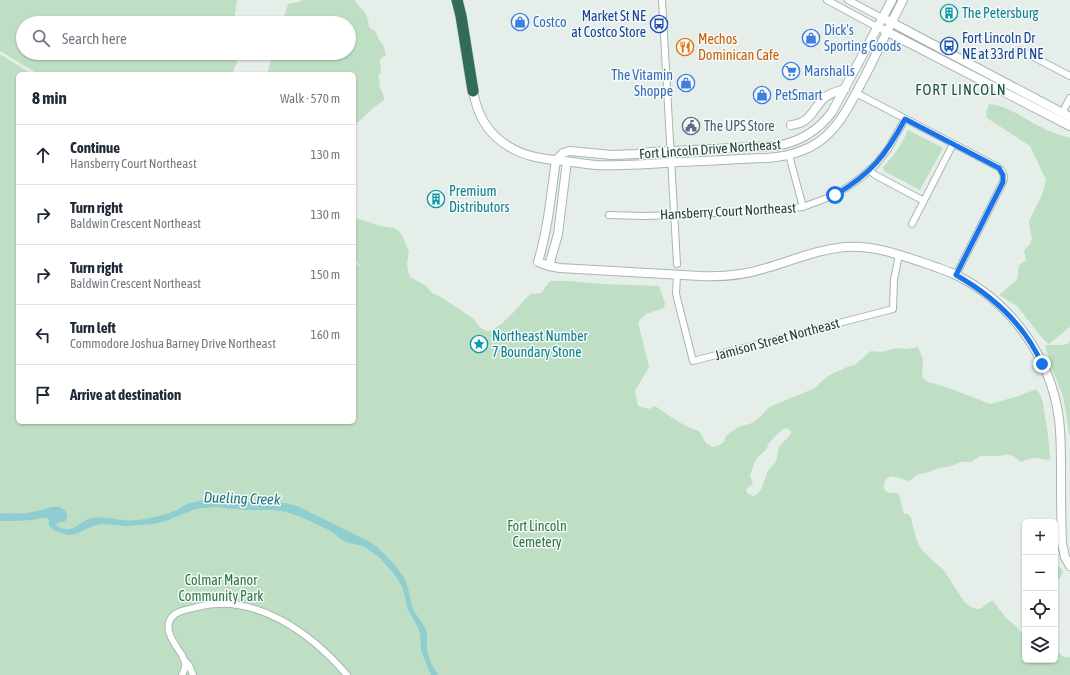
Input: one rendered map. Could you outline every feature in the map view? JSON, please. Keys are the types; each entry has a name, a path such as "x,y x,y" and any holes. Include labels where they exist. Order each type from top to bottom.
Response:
{"highway":[{"path":"457,0 473,91"}],"street":[{"path":"662,0 677,264"},
{"path":"827,0 887,32 958,63 1070,117"},
{"path":"848,0 892,23 958,63 1070,126"},
{"name":"Fort Lincoln Drive Northeast","path":"556,160 563,153 570,151 612,155 770,146 795,142 811,133 824,122 832,112 892,0"},
{"name":"Fort Lincoln Drive Northeast","path":"473,91 478,109 483,120 491,131 507,145 524,154 538,158 596,165 620,165 766,158 789,155 801,152 823,139 831,132 842,118 903,0"},
{"path":"1020,50 1070,76"},
{"path":"791,125 805,121 826,97 834,92 845,89"},
{"path":"856,93 998,167 1002,171 1004,178 1002,185 956,275"},
{"path":"1062,113 1070,98"},
{"name":"Hansberry Court Northeast","path":"609,215 674,215 802,207 835,195 852,184 869,170 888,149 905,119"},
{"path":"912,224 953,144"},
{"path":"789,155 802,207"},
{"path":"556,160 547,229 538,262 549,266 560,268 706,276 739,274 766,269 812,253 838,248 871,248 899,254 956,275 984,293 1013,319 1031,343 1046,373 1054,397 1059,420 1062,543 1065,557 1070,566"},
{"path":"549,266 558,234 567,161"},
{"path":"869,170 875,175 924,201"},
{"name":"Jamison Street Northeast","path":"677,275 676,293 693,361 893,309 894,280 899,254"},
{"path":"193,675 189,665 170,636 168,629 169,621 173,615 180,611 213,604 242,605 278,618 304,634 324,651 347,675"},
{"path":"182,675 186,662"}],"green space":[{"path":"0,0 237,0 235,16 16,16 16,60 236,60 233,72 35,72 0,51"},
{"path":"355,0 366,14 369,27 376,32 384,47 386,55 380,60 381,71 378,77 380,81 379,87 382,91 384,100 356,124 356,72 268,72 271,60 356,60 356,16 284,16 288,4 301,1"},
{"path":"0,54 29,72 16,72 16,424 356,424 356,264 362,267 356,262 356,218 380,226 394,228 399,231 409,252 407,263 410,277 425,285 432,293 441,297 474,319 480,327 486,331 500,325 531,294 541,293 550,281 659,286 665,303 664,308 646,314 638,322 649,367 635,391 638,406 649,409 655,406 682,424 699,431 706,443 712,447 723,443 726,436 732,431 752,423 769,407 816,387 828,376 855,365 871,351 881,352 896,348 907,349 918,347 923,359 922,377 928,382 949,388 990,404 1019,396 1036,389 1040,394 1043,403 1048,436 1049,460 1034,458 1021,462 1008,454 1001,456 980,456 971,462 961,462 917,475 909,481 890,477 886,480 884,488 887,492 899,494 904,514 908,514 911,518 915,535 920,547 944,571 968,605 973,608 980,609 989,602 993,601 1006,618 1022,633 1022,663 1058,663 1058,652 1064,656 1070,657 1070,675 0,675","holes":["787,428 791,431 791,434 779,447 776,462 768,470 761,490 753,496 748,494 746,490 753,484 750,475 757,458 766,450 769,443 777,434"]},
{"path":"989,104 1002,107 1044,129 1070,138 1070,327 1049,344 1044,340 1017,306 999,295 1017,280 1019,265 1026,260 1024,250 1030,244 1032,238 1029,221 1042,195 1046,180 1030,146 987,118 986,112"},
{"path":"908,130 943,148 920,190 884,171 883,167 891,159"},
{"path":"1070,339 1070,435 1063,396 1045,345 1063,345 1069,343"},
{"path":"1058,566 1063,572 1058,581"}],"water":[{"path":"204,500 285,503 297,506 376,546 396,566 404,578 414,611 425,627 427,634 428,654 438,675 431,675 429,671 421,650 420,633 408,610 400,583 379,557 363,546 342,540 331,531 287,512 215,507 195,509 166,521 153,524 127,526 103,524 95,525 76,534 68,535 54,530 49,526 49,520 47,518 0,521 0,513 14,514 32,512 51,507 59,507 65,511 67,519 64,522 57,523 56,525 62,528 72,529 88,519 104,518 131,520 151,518 175,511 189,503"}],"place":[{"name":"The Petersburg","path":"949,13"},
{"name":"Costco","path":"520,22"},
{"name":"Market St NE at Costco Store","path":"659,24"},
{"name":"Dick's Sporting Goods","path":"811,38"},
{"name":"Fort Lincoln Dr NE at 33rd Pl NE","path":"949,46"},
{"name":"Mechos Dominican Cafe","path":"685,47"},
{"name":"Marshalls","path":"791,71"},
{"name":"The Vitamin Shoppe","path":"686,83"},
{"name":"PetSmart","path":"762,95"},
{"name":"The UPS Store","path":"691,126"},
{"name":"Premium Distributors","path":"436,199"},
{"name":"Northeast Number 7 Boundary Stone","path":"479,344"}],"district":[{"name":"FORT LINCOLN","path":"961,89"}],"route":[{"path":"835,195 863,176 876,164 892,143 905,119 999,168 1002,171 1004,178 1003,182 956,275 984,293 1009,314 1028,338 1042,364"}],"water label":[{"name":"Dueling Creek","path":"242,498"}],"park label":[{"name":"Fort Lincoln Cemetery","path":"537,534"},
{"name":"Colmar Manor Community Park","path":"221,588"}]}
